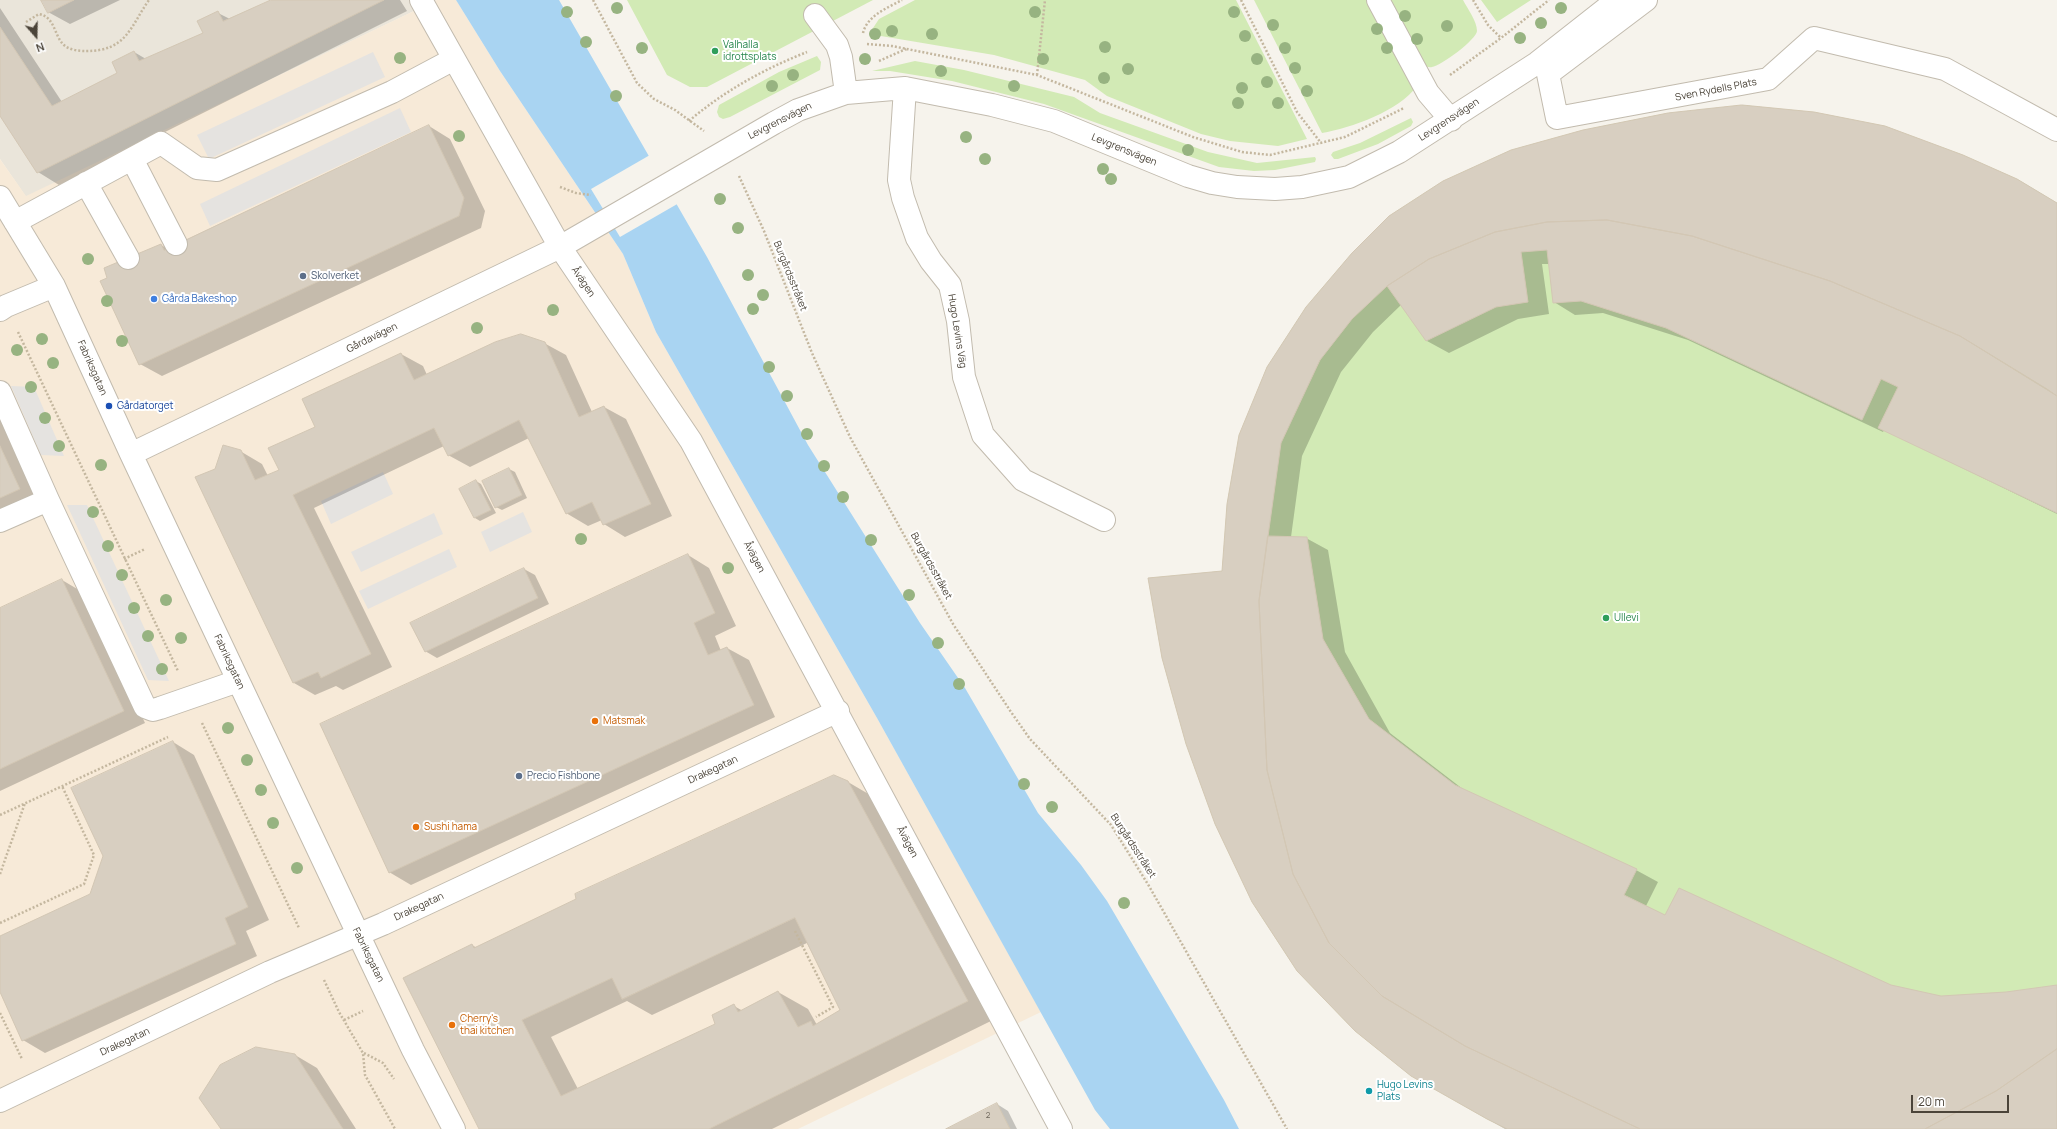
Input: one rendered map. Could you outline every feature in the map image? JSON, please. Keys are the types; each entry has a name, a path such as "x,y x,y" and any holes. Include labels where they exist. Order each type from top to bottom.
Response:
{"street":[{"name":"Åvägen","path":"420,0 560,247 691,441 838,711 1061,1129"},
{"path":"1378,0 1428,93 1450,120"},
{"name":"Levgrensvägen","path":"611,217 715,156 798,110 846,92 905,88 985,104 1054,121 1188,176 1237,187 1275,189 1327,183 1349,177 1399,152 1450,120 1537,63 1617,0"},
{"name":"Sven Rydells Plats","path":"1646,0 1548,74 1557,118 1768,80 1814,38 1945,69 2057,130"},
{"path":"815,15 837,45 841,57 846,92"},
{"path":"15,222 161,143 197,168 217,170 392,92 454,59"},
{"name":"Hugo Levins Väg","path":"905,88 900,180 903,198 917,238 931,261 950,285 958,321 964,377 983,435 1024,480 1104,520"},
{"path":"132,158 176,244"},
{"path":"86,183 128,258"},
{"name":"Fabriksgatan","path":"0,197 54,286 131,454 413,1050 454,1129"},
{"name":"Gårdavägen","path":"131,454 560,247 611,217"},
{"path":"0,310 6,306 54,286"},
{"path":"0,392 48,500 146,708 153,710 160,708 238,681"},
{"path":"0,521 48,500"},
{"name":"Drakegatan","path":"0,1101 270,972 359,936 838,711"}],"path":[{"path":"26,22 39,14 45,15 52,23 62,43 67,47 80,51 94,51 105,48 123,39 132,31 149,0"},
{"name":"Burgårdsstråket","path":"593,0 637,83 654,99 675,110 708,134 715,156 741,180 812,353 850,437 953,624 1030,738 1112,825 1153,893 1287,1129"},
{"path":"860,44 865,24 883,10 902,0"},
{"path":"1037,75 1045,0"},
{"path":"1241,0 1298,112 1321,142"},
{"path":"1473,0 1488,25 1501,38"},
{"path":"689,121 712,101 736,86 788,59 816,48 860,44 892,46 1037,75 1192,137 1242,152 1270,155 1345,137 1393,115 1428,93 1549,0"},
{"path":"194,725 201,722"},
{"path":"0,815 174,735"},
{"path":"0,923 84,884 94,855 62,786"},
{"path":"0,874 25,803"},
{"path":"795,931 833,1007 816,1017"},
{"path":"395,1081 383,1063 363,1052 365,1075 395,1129"}],"shaded area":[{"path":"0,0 437,0 26,197 0,159"},
{"path":"437,0 456,0 500,71 623,254 656,332 877,718 1041,1012 798,1129 0,1129 0,159 26,196"},
{"path":"373,52 385,77 209,159 197,135"},
{"path":"400,108 411,132 210,226 200,204"},
{"path":"11,386 34,387 64,456 41,455"},
{"path":"383,472 393,494 331,524 321,501"},
{"path":"67,505 87,505 169,681 148,680"},
{"path":"523,512 532,532 490,552 481,532"},
{"path":"434,513 443,534 361,572 351,552"},
{"path":"449,549 457,567 368,609 359,591"}],"green space":[{"name":"Valhalla idrottsplats","path":"627,0 873,0 707,87 690,87 667,75"},
{"path":"915,0 1236,0 1307,139 1278,146 1230,141 1201,134 1107,96 1085,80 994,55 869,34 879,19"},
{"path":"1254,0 1372,0 1417,86 1409,95 1387,111 1360,123 1322,133"},
{"path":"1389,0 1463,0 1474,19 1477,31 1465,46 1443,62 1428,67 1423,65"},
{"path":"1481,0 1531,0 1497,22"},
{"path":"817,56 821,62 820,70 730,117 723,119 719,117 717,112 719,105 779,72"},
{"path":"915,61 964,70 1074,97 1100,113 1208,152 1257,163 1315,157 1316,159 1315,162 1275,170 1254,171 1219,167 1044,104 952,81 890,71 872,71"},
{"name":"Ullevi","path":"1742,105 1814,112 1885,126 1963,155 2017,179 2057,203 2057,1129 1507,1129 1411,1076 1355,1031 1297,971 1252,902 1215,824 1186,744 1162,658 1148,578 1222,571 1227,504 1239,435 1267,367 1306,307 1352,253 1389,216 1443,181 1511,150 1583,130 1668,113"},
{"path":"1411,118 1413,122 1411,126 1378,144 1338,159 1334,159 1331,155 1333,152 1360,143"}],"water":[{"path":"456,0 559,0 707,257 808,445 920,623 965,688 1038,813 1081,865 1107,901 1224,1100 1239,1129 1110,1129 1095,1110 877,718 656,332 623,254 500,71"}],"pier":[{"path":"650,155 679,203 620,237 591,189"}],"building":[{"path":"41,0 74,0 48,13"},
{"path":"271,0 384,0 37,173 0,116 0,27 52,106 117,73 112,62 134,51 139,61 203,33 197,21 218,11 223,21"},
{"path":"1742,105 1814,112 1885,126 1963,155 2017,179 2057,203 2057,396 1960,336 1830,281 1692,236 1607,220 1547,222 1495,232 1429,259 1387,286 1352,319 1320,360 1281,443 1259,601 1267,770 1293,874 1329,943 1382,996 1465,1046 1640,1129 1507,1129 1411,1076 1355,1031 1297,971 1252,902 1215,824 1186,744 1162,658 1148,578 1222,571 1227,504 1239,435 1267,367 1306,307 1352,253 1389,216 1443,181 1511,150 1583,130 1668,113"},
{"path":"429,125 464,198 459,216 139,365 100,281 107,278 104,268 161,244 164,250"},
{"path":"1607,220 1692,236 1830,281 1960,336 2047,389 2057,396 2057,513 1878,428 1898,387 1881,379 1862,420 1666,328 1581,301 1553,303 1547,250 1521,252 1528,302 1496,307 1426,341 1387,286 1429,259 1495,232 1547,222"},
{"path":"521,334 545,342 579,417 604,406 651,504 603,525 592,502 566,514 519,420 448,456 434,428 293,495 371,654 321,678 318,672 293,683 195,477 215,469 223,445 241,450 255,480 279,470 268,448 315,427 302,399 401,353 414,380 495,342"},
{"path":"0,446 20,489 0,498"},
{"path":"509,468 522,495 495,508 482,481"},
{"path":"476,480 491,510 474,518 459,489"},
{"path":"1268,536 1307,537 1323,639 1369,719 1455,785 1637,869 1624,895 1665,915 1679,888 1891,985 1941,996 2006,992 2057,985 2057,1049 1996,1091 1925,1129 1640,1129 1465,1046 1382,996 1329,943 1293,874 1267,770 1259,601"},
{"path":"688,554 715,613 694,623 708,655 727,647 754,705 389,873 320,724"},
{"path":"524,568 538,598 425,652 410,623"},
{"path":"62,579 124,711 0,769 0,608"},
{"path":"173,741 248,907 225,918 236,944 22,1041 0,992 0,936 90,894 103,856 71,788"},
{"path":"834,775 848,781 968,1001 709,1129 479,1129 403,978 472,944 474,948 576,899 575,894","holes":["795,918 840,1010 813,1026 811,1021 798,1027 778,991 738,1012 734,1004 712,1015 715,1024 561,1096 522,1020 612,978 622,999"]},
{"path":"256,1047 295,1054 343,1129 221,1129 199,1098 220,1065"},
{"path":"2057,1049 2057,1129 1925,1129 1996,1091"},
{"path":"997,1103 1010,1129 946,1129"}],"place":[{"name":"Valhalla idrottsplats","path":"715,51"},
{"name":"Skolverket","path":"303,276"},
{"name":"Gårda Bakeshop","path":"154,299"},
{"name":"Gårdatorget","path":"109,406"},
{"name":"Ullevi","path":"1606,618"},
{"name":"Matsmak","path":"595,721"},
{"name":"Precio Fishbone","path":"519,776"},
{"name":"Sushi hama","path":"416,827"},
{"name":"Cherry's thai kitchen","path":"452,1025"},
{"name":"Hugo Levins Plats","path":"1369,1091"}]}
